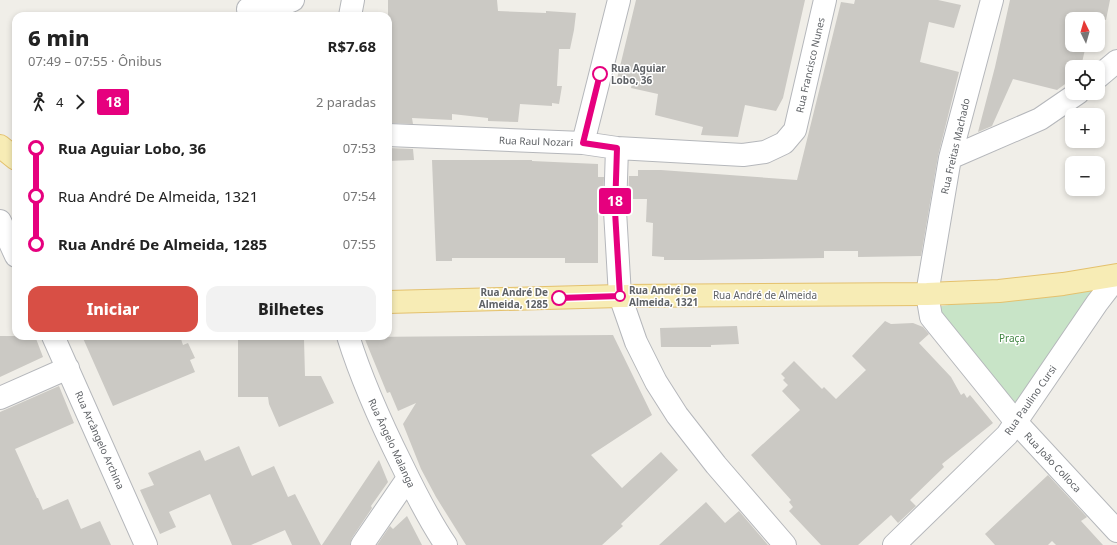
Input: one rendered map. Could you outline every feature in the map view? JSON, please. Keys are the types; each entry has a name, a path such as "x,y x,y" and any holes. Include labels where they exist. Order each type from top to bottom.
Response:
{"main road":[{"path":"0,146 12,156"},
{"name":"Rua André de Almeida","path":"392,302 620,296 927,294 999,291 1117,276"}],"street":[{"path":"248,8 273,8 293,0"},
{"path":"351,12 353,0"},
{"path":"605,0 610,34"},
{"path":"583,143 619,0"},
{"name":"Rua Francisco Nunes","path":"794,130 825,0"},
{"name":"Rua Freitas Machado","path":"927,294 950,158 992,0"},
{"path":"1105,71 1117,61"},
{"path":"950,158 1040,119 1068,100"},
{"name":"Rua Raul Nozari","path":"392,135 583,143 617,148 743,155 765,152 784,143 794,130"},
{"path":"617,148 615,211 620,296 636,342 656,382 677,415 716,465 786,545"},
{"path":"0,221 12,247"},
{"name":"Rua Paulino Cursi","path":"894,545 1006,435 1117,276"},
{"name":"Rua João Colloca","path":"927,294 931,317 1016,422 1117,531"},
{"name":"Rua Arcângelo Archina","path":"55,340 146,545"},
{"name":"Rua Ângelo Malanga","path":"349,340 359,370 379,419 435,529 446,545"},
{"path":"0,398 68,368"},
{"path":"362,545 408,478"}],"green space":[{"name":"Praça","path":"1093,289 1070,331 1013,406 936,307 992,298"}],"building":[{"path":"388,0 497,0 498,11 546,13 546,11 576,13 570,49 559,49 557,86 562,86 559,104 552,103 552,106 520,104 518,122 488,121 488,118 452,114 452,120 412,118 413,124 392,123 392,12 388,12"},
{"path":"636,0 805,0 783,98 776,111 745,105 738,137 701,135 703,127 655,115 658,94 631,88 632,83 617,79"},
{"path":"855,0 938,0 961,5 954,28 929,22 920,62 959,72 938,156 921,256 858,257 858,251 824,251 824,258 664,260 664,257 652,256 653,223 646,222 647,199 628,199 629,176 638,176 638,170 661,170 797,180 841,2 854,4"},
{"path":"1010,0 1110,0 1106,20 1105,12 1065,12 1065,52 1084,52 1083,60 1065,60 1065,84 1057,90 1013,79 992,126 978,132 995,67"},
{"path":"392,148 413,149 414,160 392,161"},
{"path":"432,160 532,160 598,164 598,177 604,177 603,199 598,199 598,263 565,263 565,258 452,258 452,261 436,261"},
{"path":"885,321 891,324 913,323 923,327 929,334 919,343 951,377 961,395 964,393 967,398 970,395 993,423 942,464 944,467 910,500 916,506 898,523 891,515 858,545 821,545 789,511 793,507 789,502 791,500 751,455 800,410 782,391 788,385 783,380 785,378 781,374 794,361 822,389 824,387 836,399 866,370 852,356"},
{"path":"737,326 739,344 711,345 711,347 661,347 660,328"},
{"path":"613,335 652,415 591,455 622,488 661,452 678,470 621,524 623,526 602,545 466,545 436,497 421,469 403,424 416,403 398,411 390,392 387,393 365,340 392,340 392,337"},
{"path":"0,336 12,336 12,340 37,340 43,357 0,377"},
{"path":"84,340 181,340 183,345 188,343 195,358 190,360 195,372 113,406"},
{"path":"238,340 304,340 305,376 321,376 334,403 279,427 269,404 268,397 238,397"},
{"path":"59,386 74,423 15,449 43,510 68,499 81,529 100,521 111,545 0,545 0,412"},
{"path":"239,446 252,476 274,466 288,497 295,494 321,545 292,545 285,530 251,545 232,545 210,494 169,512 176,527 160,534 140,490 154,485 148,473 200,450 205,461"},
{"path":"379,460 388,482 371,506 372,508 352,538 350,545 322,545"},
{"path":"1048,475 1087,517 1081,521 1103,545 1056,545 1052,541 1048,545 995,545 985,534"},
{"path":"706,502 725,523 739,511 768,545 659,545"},
{"path":"407,516 422,545 377,545 390,526 393,529"}],"bus line":[{"name":"18","path":"559,298 620,296 615,211 617,148 583,143 600,74"}],"place":[{"name":"Rua Aguiar Lobo, 36","path":"600,74"},
{"name":"Rua André De Almeida, 1321","path":"620,296"},
{"name":"Rua André De Almeida, 1285","path":"559,298"}]}
